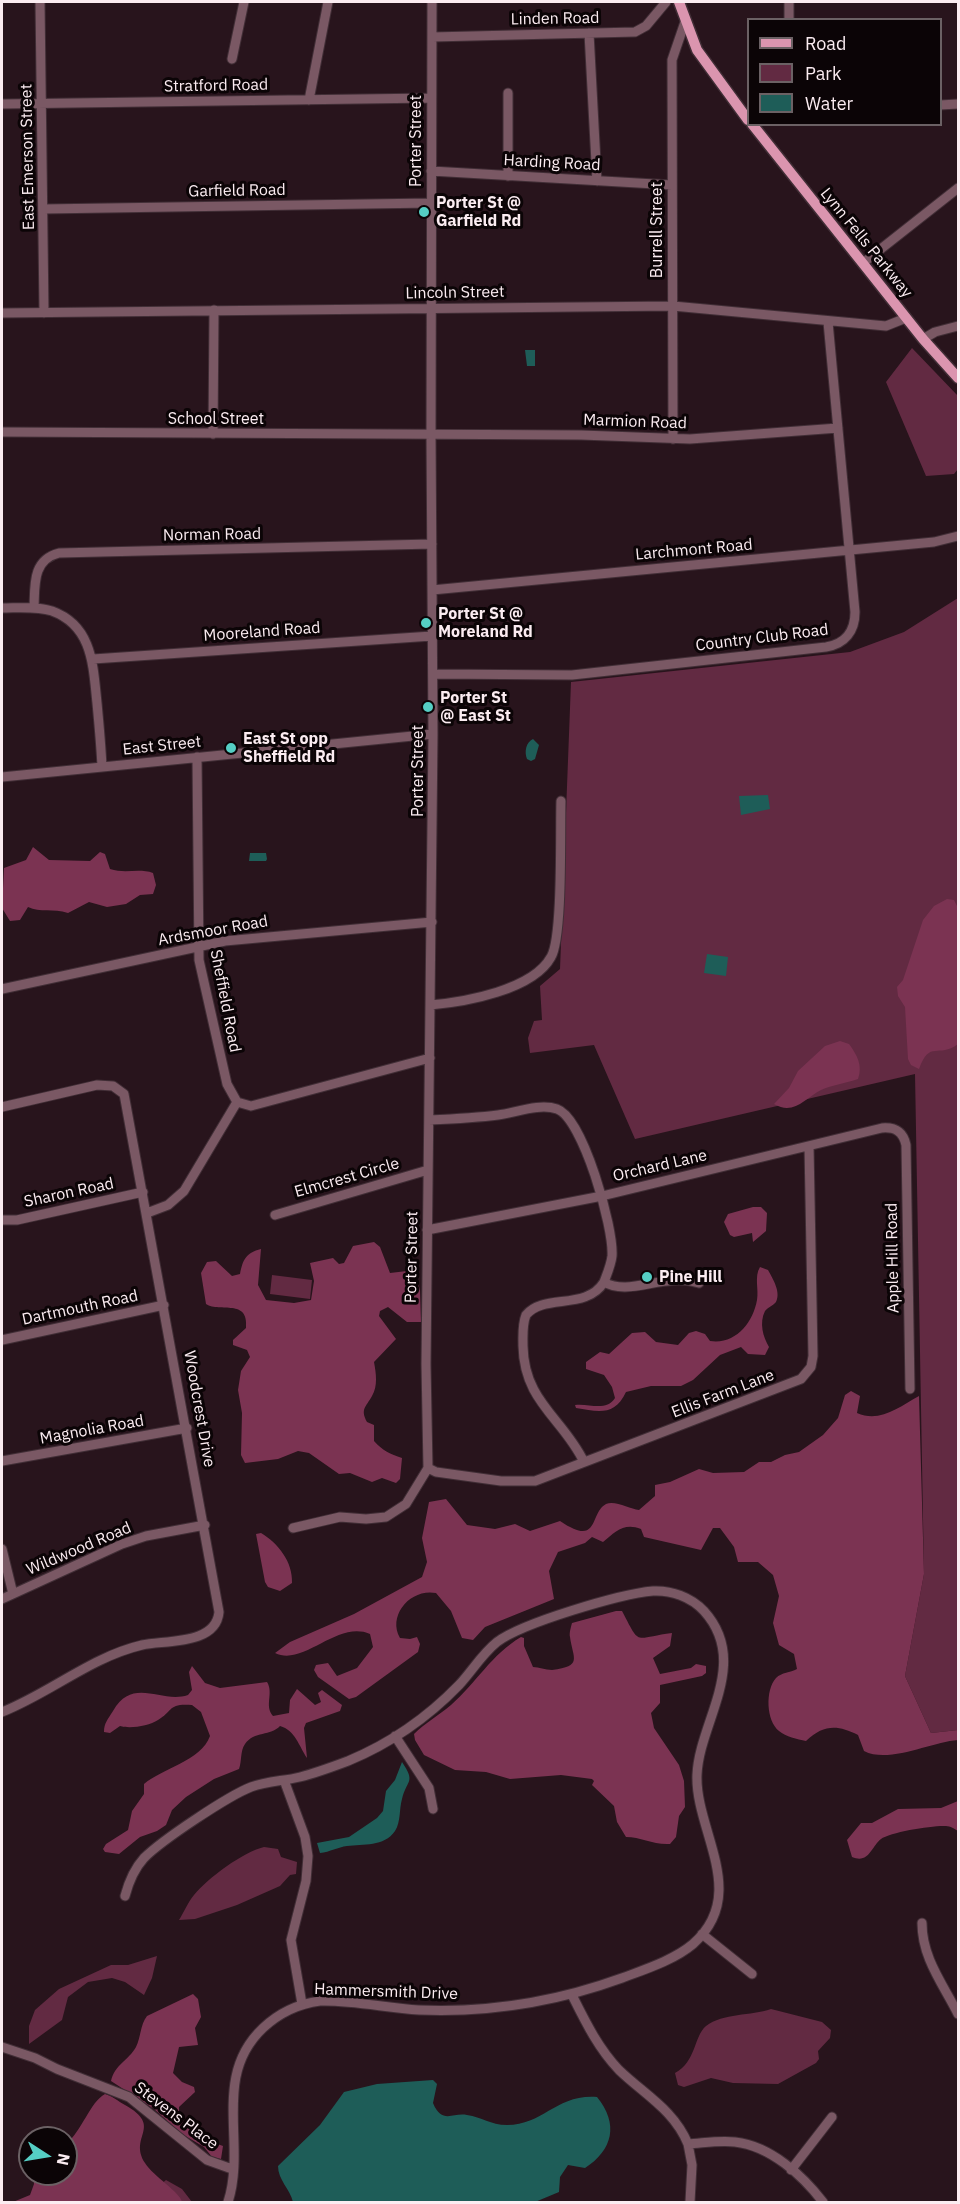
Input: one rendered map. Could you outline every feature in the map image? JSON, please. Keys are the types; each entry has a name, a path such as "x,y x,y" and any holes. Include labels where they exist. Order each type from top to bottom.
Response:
{"main road":[{"path":"679,2 685,22 706,65 747,119"},
{"name":"Lynn Fells Parkway","path":"754,126 923,339 958,378"}],"street":[{"name":"East Emerson Street","path":"40,2 44,313"},
{"path":"232,59 244,2"},
{"path":"309,100 328,2"},
{"name":"Porter Street","path":"428,1468 426,1375 433,734 430,308 432,2"},
{"name":"Linden Road","path":"432,37 639,31 666,2"},
{"path":"789,2 789,18"},
{"name":"Burrell Street","path":"673,439 672,57 685,22"},
{"path":"589,33 597,181"},
{"path":"508,93 508,176"},
{"name":"Stratford Road","path":"2,104 431,98"},
{"path":"942,105 958,104"},
{"name":"Harding Road","path":"431,171 672,185"},
{"path":"863,263 958,188"},
{"name":"Garfield Road","path":"43,208 431,203"},
{"name":"Lincoln Street","path":"2,313 673,306 888,326 906,318"},
{"path":"213,434 214,310"},
{"name":"Country Club Road","path":"433,674 570,675 830,647 848,636 855,621 828,322"},
{"path":"923,339 933,332 958,326"},
{"name":"Marmion Road","path":"431,435 581,435 673,439 838,428"},
{"name":"School Street","path":"2,432 431,435"},
{"name":"Larchmont Road","path":"432,590 934,542 958,536"},
{"name":"Norman Road","path":"34,608 39,567 46,559 59,553 432,544"},
{"path":"2,608 34,608 52,611 74,625 86,640 93,659 102,767"},
{"name":"Mooreland Road","path":"93,659 432,636"},
{"name":"East Street","path":"2,777 433,734"},
{"name":"Sheffield Road","path":"196,757 198,947 227,1084 237,1102"},
{"path":"430,1005 498,992 537,971 550,959 557,937 561,801"},
{"name":"Ardsmoor Road","path":"2,989 243,938 432,922"},
{"path":"147,1213 168,1206 184,1191 237,1102 247,1106 260,1104 430,1058"},
{"name":"Woodcrest Drive","path":"2,1107 103,1084 118,1088 127,1102 219,1604 219,1616 213,1627 188,1639 142,1645 111,1656 35,1698 2,1712"},
{"path":"429,1120 496,1116 545,1108 559,1110 575,1127 602,1196 612,1252 604,1282 597,1291 587,1297 531,1310 523,1325 524,1363 530,1386 541,1404 576,1445 584,1462"},
{"name":"Orchard Lane","path":"427,1230 602,1196 882,1128 898,1130"},
{"name":"Apple Hill Road","path":"898,1130 906,1145 910,1389"},
{"name":"Ellis Farm Lane","path":"428,1468 436,1472 522,1482 544,1479 795,1382 807,1374 813,1356 809,1146"},
{"name":"Elmcrest Circle","path":"275,1215 428,1170"},
{"name":"Sharon Road","path":"2,1220 17,1220 143,1192"},
{"path":"604,1282 619,1287 674,1278 699,1283"},
{"name":"Dartmouth Road","path":"2,1340 164,1305"},
{"name":"Magnolia Road","path":"2,1461 187,1428"},
{"path":"293,1528 334,1517 371,1520 391,1515 406,1504 428,1468"},
{"name":"Wildwood Road","path":"2,1599 132,1541 205,1525"},
{"path":"2,1549 13,1593"},
{"name":"Hammersmith Drive","path":"125,1896 134,1870 155,1848 231,1797 258,1785 284,1780 345,1762 395,1736 436,1707 492,1646 518,1629 639,1593 667,1592 692,1601 706,1613 714,1626 720,1643 723,1670 719,1699 701,1751 698,1784 719,1884 716,1907 702,1934 688,1948 660,1963 572,1995 518,2005 459,2010 409,2009 336,2001 302,2004 271,2021 251,2041 239,2061 232,2090 232,2169 228,2202"},
{"path":"395,1736 429,1788 433,1809"},
{"path":"284,1780 305,1837 308,1856 306,1881 294,1919 291,1948 302,2004"},
{"path":"922,1923 922,1939 926,1954 958,2014"},
{"path":"702,1934 752,1974"},
{"path":"572,1995 605,2053 619,2069 667,2110 678,2124 688,2144 692,2165 690,2202"},
{"name":"Stevens Place","path":"2,2047 129,2097 207,2160 232,2169"},
{"path":"791,2169 832,2117"},
{"path":"688,2144 741,2143 766,2152 791,2169 823,2202"}],"green space":[{"path":"912,348 958,396 958,469 954,474 926,476 886,382"},
{"path":"958,598 958,1730 931,1733 905,1676 924,1574 915,1074 635,1139 594,1045 530,1053 528,1038 534,1021 542,1020 540,986 560,969 571,682 850,652 904,632"},
{"path":"272,1275 312,1280 310,1299 270,1294"},
{"path":"264,1847 278,1849 281,1857 297,1862 296,1874 290,1875 280,1886 237,1905 195,1919 179,1920 192,1898 208,1881 226,1866"},
{"path":"157,1956 152,1978 144,1995 125,1982 112,1978 88,1982 68,1997 62,2020 29,2044 29,2026 35,2010 59,1989 111,1965 128,1965"},
{"path":"771,2009 822,2022 831,2030 830,2038 818,2051 819,2059 816,2063 778,2084 733,2083 711,2078 684,2087 678,2085 675,2073 691,2056 706,2026 721,2019"},
{"path":"166,2180 182,2189 192,2202 140,2202"}],"shaded area":[{"path":"33,847 49,860 90,861 100,852 105,854 110,869 153,873 156,885 153,894 140,895 126,904 107,907 89,902 68,913 28,907 20,920 10,921 2,908 4,868 26,860"},
{"path":"947,899 954,900 957,906 958,1044 945,1050 931,1052 923,1060 919,1069 911,1065 908,1059 905,1007 898,996 897,987 903,980 923,920 934,906"},
{"path":"840,1041 849,1044 857,1056 860,1069 858,1079 821,1090 793,1107 781,1107 774,1104 789,1088 798,1071 825,1046"},
{"path":"761,1207 767,1213 766,1231 753,1242 752,1233 734,1237 730,1235 724,1222 728,1214"},
{"path":"374,1242 380,1247 390,1273 407,1271 416,1276 420,1290 421,1322 407,1322 388,1307 380,1311 379,1316 396,1339 374,1362 375,1388 364,1411 367,1422 374,1425 374,1441 387,1452 402,1458 400,1479 396,1483 382,1478 372,1482 350,1473 339,1474 309,1453 298,1451 278,1459 245,1463 241,1455 242,1413 238,1390 241,1371 250,1357 247,1350 233,1345 233,1340 246,1328 246,1319 238,1310 206,1304 201,1273 207,1262 216,1261 232,1276 240,1274 244,1261 249,1255 261,1249 258,1285 266,1300 294,1303 311,1300 314,1281 310,1263 333,1258 339,1264 344,1263 353,1246"},
{"path":"760,1267 768,1270 778,1294 776,1302 765,1311 762,1320 762,1330 769,1347 765,1355 748,1354 741,1347 720,1355 693,1380 681,1386 651,1386 626,1392 622,1400 611,1409 592,1411 576,1408 575,1405 607,1405 615,1398 612,1387 604,1375 586,1369 586,1362 600,1352 609,1354 632,1333 645,1332 656,1342 678,1345 689,1333 696,1331 705,1334 710,1341 727,1340 735,1336 747,1324 755,1309 757,1275"},
{"path":"851,1391 860,1396 857,1413 865,1416 881,1415 919,1396 924,1574 905,1676 931,1733 958,1730 958,1740 885,1755 864,1751 858,1735 844,1729 825,1729 806,1741 779,1731 769,1713 772,1683 778,1676 797,1669 794,1654 779,1645 773,1623 779,1596 773,1575 758,1562 738,1562 734,1547 720,1528 713,1528 701,1550 644,1537 641,1529 625,1527 603,1542 592,1537 585,1543 558,1552 549,1571 554,1599 485,1627 473,1640 462,1638 451,1611 436,1593 418,1595 410,1599 399,1612 397,1629 400,1638 417,1637 420,1644 418,1652 356,1697 349,1699 318,1677 314,1670 316,1665 328,1663 337,1676 357,1668 373,1647 370,1634 358,1631 345,1633 297,1654 286,1656 275,1653 290,1642 354,1614 422,1577 427,1562 422,1538 429,1502 446,1499 467,1525 495,1529 515,1524 530,1531 560,1521 582,1531 588,1530 601,1508 606,1504 618,1504 639,1510 655,1496 655,1485 670,1482 699,1469 713,1473 744,1472 759,1462 771,1462 785,1455 799,1452 823,1435 838,1418 845,1395"},
{"path":"261,1533 279,1548 290,1568 292,1583 280,1591 268,1587 265,1582 256,1534"},
{"path":"622,1611 632,1630 640,1637 672,1633 670,1646 653,1658 660,1674 691,1668 696,1664 706,1666 706,1673 702,1676 660,1685 660,1703 651,1713 654,1728 679,1765 684,1781 685,1807 679,1816 676,1837 670,1844 626,1837 617,1822 614,1806 592,1785 594,1781 592,1779 561,1775 510,1779 486,1772 455,1770 424,1755 414,1734 451,1705 511,1644 521,1637 524,1638 524,1646 533,1667 552,1670 562,1668 572,1664 574,1660 570,1635 572,1623"},
{"path":"192,1666 205,1683 220,1688 267,1682 270,1691 269,1708 273,1716 289,1713 290,1700 297,1689 315,1705 321,1702 318,1693 322,1690 342,1705 340,1711 306,1723 304,1728 307,1758 293,1735 280,1726 253,1737 243,1747 239,1769 214,1779 186,1797 172,1810 166,1825 157,1831 140,1837 119,1854 105,1852 103,1849 106,1844 128,1830 132,1811 144,1794 144,1784 190,1758 205,1745 210,1736 201,1712 192,1705 175,1706 163,1717 150,1724 134,1727 120,1726 110,1733 104,1732 107,1721 121,1701 129,1695 148,1693 178,1697 188,1695 192,1690 189,1672"},
{"path":"958,1801 958,1831 949,1826 940,1826 902,1832 881,1839 869,1854 862,1858 852,1857 847,1840 861,1823 872,1823 898,1809 941,1808"},
{"path":"193,1994 198,1999 201,2017 195,2028 198,2045 179,2047 173,2073 182,2082 194,2087 195,2092 179,2107 179,2119 198,2137 223,2146 221,2159 212,2157 204,2147 182,2134 154,2109 111,2081 115,2070 136,2047 147,2016"},
{"path":"105,2094 115,2099 136,2113 142,2120 144,2126 140,2146 145,2163 177,2194 182,2202 13,2202 30,2195 33,2186 78,2186 78,2130"}],"water":[{"path":"525,350 535,350 535,366 527,366"},
{"path":"533,739 539,745 535,759 531,761 527,759 526,750 527,745"},
{"path":"768,795 770,809 741,815 739,796"},
{"path":"250,853 266,853 267,859 266,861 249,861"},
{"path":"707,954 728,957 726,976 704,973"},
{"path":"402,1762 409,1774 409,1781 402,1799 395,1831 379,1842 320,1853 317,1843 349,1837 377,1818 383,1811 386,1791 395,1780"},
{"path":"433,2080 437,2084 433,2103 440,2114 444,2116 467,2115 501,2125 520,2124 571,2100 597,2097 608,2117 610,2136 607,2145 602,2153 585,2168 568,2165 560,2177 559,2192 535,2202 293,2202 280,2176 278,2166 320,2125 344,2092 377,2084"}],"place":[{"name":"Porter St @ Garfield Rd","path":"424,212"},
{"name":"Porter St @ Moreland Rd","path":"426,623"},
{"name":"Porter St @ East St","path":"428,707"},
{"name":"East St opp Sheffield Rd","path":"231,748"},
{"name":"Pine Hill","path":"647,1277"}]}
